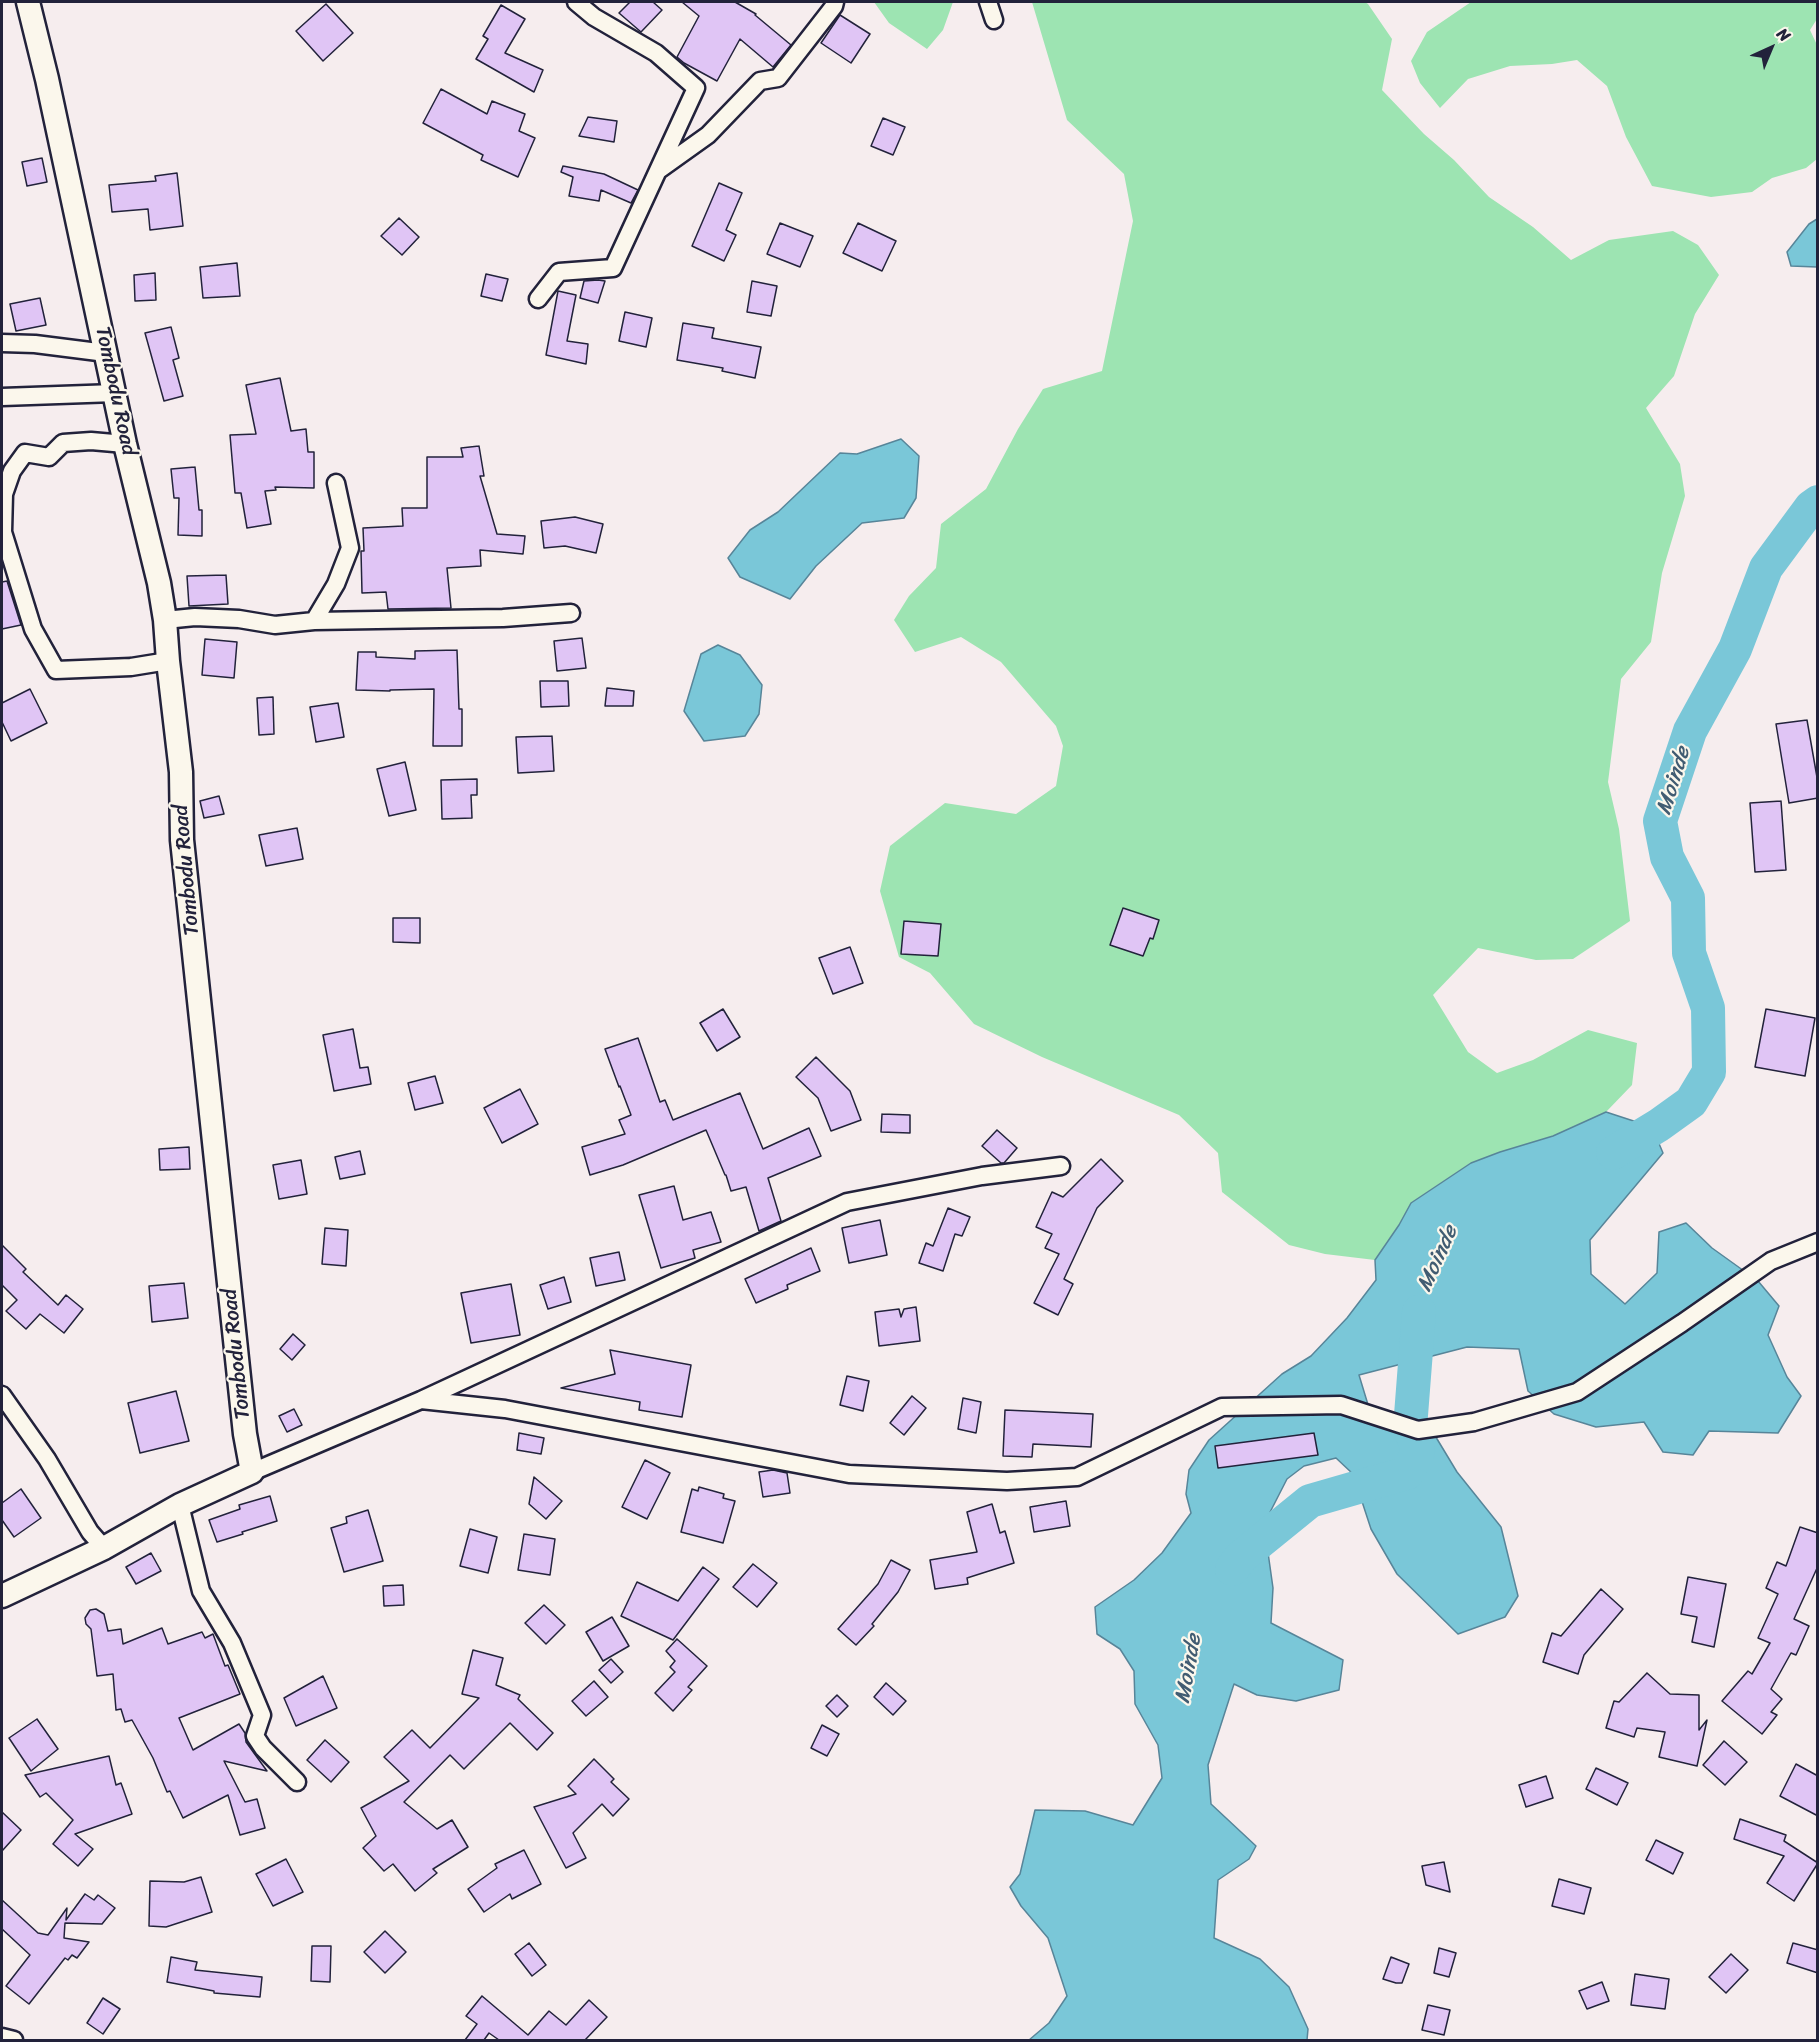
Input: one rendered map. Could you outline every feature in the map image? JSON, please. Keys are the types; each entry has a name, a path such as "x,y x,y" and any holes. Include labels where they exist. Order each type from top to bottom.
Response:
{"main road":[{"name":"Tombodu Road","path":"28,2 47,79 125,444 159,583 165,620 181,772 183,852 245,1434 252,1472"},
{"path":"2,1596 104,1548 180,1505 252,1472"}],"street":[{"path":"538,299 559,272 613,268 696,88 656,54 594,17 576,2"},
{"path":"659,171 708,135 760,81 778,78 835,2"},
{"path":"988,2 994,20"},
{"path":"2,343 35,344 106,353"},
{"path":"2,397 115,393"},
{"path":"125,444 91,441 63,443 50,457 25,453 12,471 4,495 2,532 33,629 56,669 131,667 168,661"},
{"path":"314,621 336,584 350,548 336,483"},
{"path":"165,620 195,617 239,619 275,626 314,621 502,618 571,613"},
{"path":"252,1472 422,1400 847,1202 982,1176 1061,1166"},
{"path":"422,1400 505,1409 849,1474 1007,1481 1077,1477 1222,1407 1341,1406 1418,1430 1474,1422 1577,1392 1771,1261 1818,1242"},
{"path":"2,1395 52,1467 90,1532 104,1548"},
{"path":"180,1505 201,1591 231,1643 262,1715 255,1736 263,1748 297,1782"},
{"path":"2,2037 14,2040"}],"green space":[{"path":"874,2 953,2 943,30 927,49 889,23"},
{"path":"1032,2 1365,2 1392,39 1382,90 1489,197 1533,227 1571,260 1609,240 1673,231 1698,245 1719,275 1695,314 1674,376 1646,408 1680,464 1685,496 1662,573 1651,642 1621,679 1608,782 1619,829 1630,921 1573,959 1536,960 1478,948 1433,995 1468,1052 1497,1073 1533,1060 1588,1030 1637,1043 1632,1085 1606,1112 1553,1136 1471,1163 1411,1203 1375,1260 1325,1254 1289,1245 1222,1192 1218,1153 1179,1115 1042,1057 974,1024 930,973 899,957 880,891 890,846 945,803 1016,814 1056,786 1063,746 1056,726 1001,662 961,637 915,652 894,620 909,596 936,568 941,524 986,489 1018,429 1043,389 1102,371 1133,221 1124,174 1067,120"},
{"path":"1471,2 1817,2 1817,19 1810,30 1817,45 1817,159 1806,168 1772,178 1752,192 1711,197 1652,186 1626,137 1607,86 1577,60 1510,66 1468,79 1440,108 1420,83 1411,61 1427,32"}],"water":[{"path":"1817,219 1817,267 1791,266 1787,252 1809,224"},
{"path":"901,439 919,456 916,498 904,518 862,523 816,566 790,599 740,577 728,558 750,530 778,512 840,453 857,454"},
{"path":"718,645 740,655 762,685 759,714 745,736 704,741 684,711 701,654"},
{"path":"1606,1112 1652,1127 1663,1153 1590,1240 1591,1274 1625,1304 1657,1273 1659,1232 1686,1223 1712,1248 1758,1281 1779,1306 1768,1335 1787,1377 1801,1396 1778,1433 1709,1431 1693,1455 1663,1452 1644,1422 1596,1427 1554,1414 1528,1391 1519,1349 1467,1347 1359,1375 1369,1408 1428,1424 1457,1472 1501,1527 1518,1596 1505,1617 1458,1634 1397,1574 1371,1529 1353,1474 1336,1458 1304,1466 1287,1479 1264,1524 1273,1588 1271,1623 1343,1660 1339,1690 1296,1701 1257,1695 1234,1684 1208,1765 1211,1804 1256,1846 1249,1859 1218,1880 1214,1938 1260,1959 1289,1987 1308,2029 1307,2040 1029,2040 1049,2023 1067,1996 1048,1938 1021,1906 1010,1887 1020,1874 1035,1810 1085,1811 1133,1825 1162,1778 1158,1745 1135,1704 1134,1671 1120,1649 1097,1634 1095,1607 1134,1580 1162,1553 1191,1513 1186,1494 1189,1470 1209,1440 1282,1374 1311,1356 1347,1318 1376,1280 1375,1260 1411,1203 1471,1163 1553,1136"}],"building":[{"path":"630,2 653,2 662,10 641,32 619,13"},
{"path":"682,2 735,2 756,14 791,45 773,67 740,39 717,81 677,57 699,16"},
{"path":"326,4 353,33 323,61 296,31"},
{"path":"501,5 525,19 505,53 543,70 534,92 476,59 488,39 483,36"},
{"path":"840,15 870,34 851,63 821,43"},
{"path":"441,89 487,114 492,101 525,114 519,131 535,138 518,177 481,160 483,155 423,123"},
{"path":"588,117 617,121 614,142 579,136"},
{"path":"883,118 905,127 893,155 871,146"},
{"path":"42,158 47,182 27,186 22,162"},
{"path":"563,166 604,174 638,190 631,203 601,190 599,201 569,196 573,177 561,172"},
{"path":"177,173 183,226 150,230 148,209 112,212 109,185 156,181 155,176"},
{"path":"719,183 742,193 726,230 736,235 724,261 692,246"},
{"path":"399,218 419,237 402,255 381,236"},
{"path":"780,223 813,236 800,267 767,254"},
{"path":"858,223 896,241 882,271 843,253"},
{"path":"237,263 240,296 203,298 200,267"},
{"path":"155,273 156,300 135,301 134,275"},
{"path":"486,274 508,279 502,301 481,296"},
{"path":"584,281 605,281 598,303 580,298"},
{"path":"752,281 777,286 771,316 747,312"},
{"path":"558,291 576,295 567,341 588,344 586,364 546,355"},
{"path":"40,298 46,325 16,331 10,304"},
{"path":"625,312 652,318 646,347 619,341"},
{"path":"683,323 714,328 712,338 761,347 755,378 722,371 723,368 677,360"},
{"path":"171,327 179,358 173,360 183,396 164,401 145,333"},
{"path":"280,378 291,431 306,429 308,452 314,452 314,488 275,487 276,490 265,491 271,524 247,528 241,493 235,493 230,435 256,434 246,385"},
{"path":"479,446 484,476 480,476 497,534 525,536 523,554 480,550 481,566 447,568 451,608 388,609 386,592 362,593 363,528 403,526 402,508 427,508 427,457 463,457 461,448"},
{"path":"195,467 199,510 202,510 202,536 178,535 179,498 174,498 171,469"},
{"path":"575,517 603,524 596,553 565,546 544,548 541,521"},
{"path":"226,575 228,604 189,606 187,576"},
{"path":"7,581 21,625 2,629 2,582"},
{"path":"582,638 586,668 557,671 554,641"},
{"path":"205,639 237,642 234,678 202,675"},
{"path":"457,650 459,709 462,709 462,746 433,746 434,689 356,690 358,652 376,652 376,657 415,659 415,651"},
{"path":"540,681 568,681 569,706 541,707"},
{"path":"607,688 634,691 633,706 605,706"},
{"path":"30,689 47,723 11,741 2,722 2,703"},
{"path":"273,697 274,734 259,735 257,698"},
{"path":"338,703 344,737 316,742 310,707"},
{"path":"1807,720 1818,783 1818,798 1789,803 1776,724"},
{"path":"552,736 554,771 518,773 516,737"},
{"path":"405,762 416,810 389,816 377,769"},
{"path":"477,779 477,795 471,795 472,818 442,819 441,780"},
{"path":"219,796 224,814 204,818 200,801"},
{"path":"1781,801 1786,870 1755,872 1750,803"},
{"path":"297,828 303,859 266,866 259,835"},
{"path":"1123,908 1159,920 1153,939 1150,938 1143,956 1110,945"},
{"path":"393,918 420,918 420,943 393,942"},
{"path":"904,921 941,924 938,956 901,954"},
{"path":"850,947 863,983 833,994 819,958"},
{"path":"723,1009 740,1037 717,1051 700,1023"},
{"path":"1766,1009 1815,1018 1805,1076 1755,1067"},
{"path":"353,1029 360,1068 368,1067 371,1084 334,1091 323,1035"},
{"path":"638,1038 660,1102 665,1100 673,1120 740,1093 763,1149 809,1128 821,1156 768,1178 781,1221 759,1231 746,1187 731,1191 706,1130 623,1165 590,1175 582,1147 625,1134 619,1120 631,1115 605,1049"},
{"path":"816,1057 850,1091 861,1120 831,1131 818,1098 796,1077"},
{"path":"435,1076 443,1103 415,1110 408,1083"},
{"path":"520,1089 538,1124 502,1143 484,1108"},
{"path":"882,1114 910,1115 910,1133 881,1132"},
{"path":"997,1130 1017,1148 1004,1163 1001,1163 982,1146"},
{"path":"189,1147 190,1169 160,1170 159,1149"},
{"path":"360,1151 365,1174 340,1179 335,1157"},
{"path":"1101,1159 1123,1181 1097,1208 1064,1279 1073,1284 1058,1315 1034,1303 1059,1254 1045,1248 1052,1234 1036,1227 1052,1192 1063,1197"},
{"path":"301,1160 307,1194 279,1199 273,1165"},
{"path":"674,1186 683,1220 711,1212 721,1242 693,1250 695,1258 661,1268 639,1195"},
{"path":"948,1208 970,1217 962,1236 955,1234 943,1271 919,1263 926,1243 933,1246"},
{"path":"880,1220 887,1255 849,1263 842,1228"},
{"path":"325,1228 348,1230 346,1266 322,1264"},
{"path":"2,1245 26,1269 23,1272 58,1305 66,1295 83,1309 64,1333 40,1314 26,1329 6,1311 17,1300 2,1285"},
{"path":"811,1248 820,1271 787,1285 788,1289 756,1303 745,1279"},
{"path":"619,1252 625,1280 596,1286 590,1258"},
{"path":"564,1277 571,1302 548,1309 540,1285"},
{"path":"184,1283 188,1318 152,1322 149,1286"},
{"path":"511,1284 520,1335 471,1343 461,1293"},
{"path":"916,1307 920,1341 879,1346 875,1312 899,1309 901,1317 904,1309"},
{"path":"293,1334 305,1345 292,1360 280,1349"},
{"path":"610,1350 691,1365 682,1417 639,1410 640,1402 561,1388 615,1374"},
{"path":"847,1376 869,1381 863,1411 840,1405"},
{"path":"176,1391 189,1441 140,1453 128,1403"},
{"path":"912,1396 926,1408 904,1435 890,1423"},
{"path":"963,1398 981,1402 976,1433 958,1429"},
{"path":"294,1409 302,1425 287,1432 279,1416"},
{"path":"1005,1410 1093,1414 1091,1447 1033,1444 1032,1457 1003,1456"},
{"path":"519,1433 544,1438 541,1454 517,1450"},
{"path":"1314,1433 1318,1455 1218,1468 1215,1446"},
{"path":"645,1460 670,1473 647,1519 622,1507"},
{"path":"773,1470 787,1473 790,1493 763,1497 759,1472"},
{"path":"534,1477 562,1501 546,1519 529,1504"},
{"path":"699,1487 724,1494 723,1498 735,1501 723,1543 681,1532 692,1489 698,1491"},
{"path":"21,1489 41,1518 14,1537 2,1520 2,1503"},
{"path":"270,1496 277,1521 217,1542 209,1520 240,1509 239,1505"},
{"path":"1066,1501 1070,1526 1034,1532 1030,1507"},
{"path":"992,1504 1000,1533 1005,1531 1014,1563 967,1578 968,1584 935,1589 930,1560 977,1552 967,1512"},
{"path":"368,1510 383,1561 344,1572 331,1528 347,1523 346,1517"},
{"path":"1800,1527 1818,1533 1818,1566 1794,1619 1809,1626 1796,1655 1791,1653 1771,1689 1782,1699 1771,1712 1777,1715 1762,1734 1722,1701 1748,1671 1752,1674 1770,1643 1758,1638 1778,1594 1766,1588 1777,1562 1786,1566"},
{"path":"470,1529 497,1537 488,1573 460,1566"},
{"path":"524,1534 555,1539 550,1575 518,1570"},
{"path":"151,1553 161,1571 136,1584 126,1567"},
{"path":"891,1560 910,1570 898,1592 872,1624 874,1626 856,1645 838,1629 878,1584"},
{"path":"753,1564 777,1583 757,1607 733,1587"},
{"path":"703,1567 719,1579 673,1640 621,1616 637,1582 678,1601"},
{"path":"1688,1577 1726,1584 1714,1647 1692,1642 1697,1617 1681,1614"},
{"path":"403,1585 404,1605 384,1606 383,1586"},
{"path":"1601,1589 1623,1609 1584,1655 1578,1674 1543,1662 1552,1633 1561,1636"},
{"path":"544,1605 565,1625 546,1644 525,1623"},
{"path":"96,1609 104,1614 108,1631 121,1629 123,1644 162,1628 168,1644 202,1632 205,1638 213,1634 225,1666 228,1665 240,1694 179,1718 193,1750 239,1724 245,1733 246,1742 267,1771 224,1761 245,1802 257,1799 265,1828 240,1835 228,1795 183,1818 170,1791 167,1792 153,1758 132,1720 125,1722 121,1709 116,1710 113,1674 97,1676 91,1629 86,1624 85,1618 90,1610"},
{"path":"612,1617 629,1646 603,1661 586,1632"},
{"path":"677,1639 707,1666 688,1687 692,1690 673,1711 655,1693 675,1672 670,1667 675,1661 666,1651"},
{"path":"473,1650 503,1658 496,1685 520,1695 518,1699 553,1733 537,1750 510,1723 464,1769 450,1755 404,1802 437,1829 452,1820 468,1847 433,1869 437,1873 415,1891 393,1864 384,1871 363,1848 376,1836 361,1808 409,1781 384,1757 412,1730 430,1748 479,1698 462,1694"},
{"path":"611,1659 623,1672 611,1683 599,1670"},
{"path":"1647,1673 1670,1694 1699,1695 1699,1730 1707,1720 1697,1766 1659,1757 1665,1732 1637,1728 1634,1737 1606,1728 1614,1701 1619,1702"},
{"path":"323,1676 337,1708 296,1726 284,1698"},
{"path":"594,1681 608,1697 586,1716 572,1701"},
{"path":"886,1683 906,1701 893,1715 874,1697"},
{"path":"837,1695 848,1706 837,1717 826,1706"},
{"path":"37,1719 58,1749 31,1771 9,1738"},
{"path":"822,1725 839,1734 827,1756 811,1748"},
{"path":"325,1740 349,1762 331,1782 307,1760"},
{"path":"1724,1741 1747,1762 1725,1785 1703,1765"},
{"path":"109,1756 116,1785 121,1783 132,1814 75,1834 93,1849 78,1866 53,1844 73,1820 46,1793 40,1797 25,1775"},
{"path":"594,1759 614,1779 611,1782 629,1799 613,1816 602,1804 573,1833 586,1858 566,1868 534,1807 576,1794 568,1786"},
{"path":"1796,1764 1818,1776 1818,1816 1780,1796"},
{"path":"1596,1768 1628,1783 1617,1805 1586,1789"},
{"path":"1546,1776 1553,1798 1526,1807 1519,1785"},
{"path":"2,1812 21,1830 2,1851"},
{"path":"1740,1819 1786,1835 1784,1841 1818,1863 1794,1901 1767,1883 1784,1856 1734,1839"},
{"path":"1656,1840 1683,1853 1673,1874 1646,1860"},
{"path":"524,1850 541,1884 512,1899 510,1894 484,1912 468,1889 497,1868 495,1864"},
{"path":"286,1859 303,1892 273,1906 256,1874"},
{"path":"1444,1862 1450,1892 1426,1885 1422,1866"},
{"path":"201,1877 212,1912 166,1927 149,1926 150,1881 184,1882"},
{"path":"1559,1879 1591,1888 1584,1914 1552,1906"},
{"path":"85,1894 94,1900 98,1895 115,1908 102,1924 65,1923 64,1938 89,1942 77,1958 72,1955 68,1960 65,1958 29,2004 6,1986 30,1955 2,1929 2,1900 38,1933 48,1935 67,1908 66,1920"},
{"path":"385,1931 406,1952 385,1973 364,1952"},
{"path":"529,1943 546,1965 532,1976 515,1954"},
{"path":"1793,1943 1818,1950 1818,1973 1787,1963"},
{"path":"312,1946 331,1946 330,1982 311,1981"},
{"path":"1439,1948 1456,1953 1449,1977 1434,1973"},
{"path":"1731,1954 1748,1970 1726,1993 1709,1977"},
{"path":"171,1957 197,1962 195,1970 262,1977 260,1997 214,1993 214,1991 167,1982"},
{"path":"1391,1957 1409,1964 1402,1983 1383,1979"},
{"path":"1635,1974 1669,1979 1665,2009 1631,2005"},
{"path":"1602,1982 1609,2001 1587,2009 1579,1991"},
{"path":"482,1996 528,2035 549,2011 566,2025 589,2000 607,2017 585,2040 499,2040 489,2033 484,2040 465,2040 477,2024 466,2016"},
{"path":"103,1998 120,2009 103,2034 87,2023"},
{"path":"1428,2005 1450,2010 1444,2035 1422,2030"}],"waterway":[{"name":"Moinde","path":"1613,1153 1691,1102 1709,1072 1708,1008 1689,953 1688,898 1667,857 1660,821 1690,731 1735,649 1766,568 1811,507 1818,502"},
{"name":"Moinde","path":"1232,1569 1241,1557 1310,1501 1407,1473 1418,1451 1410,1428 1419,1312"}]}
